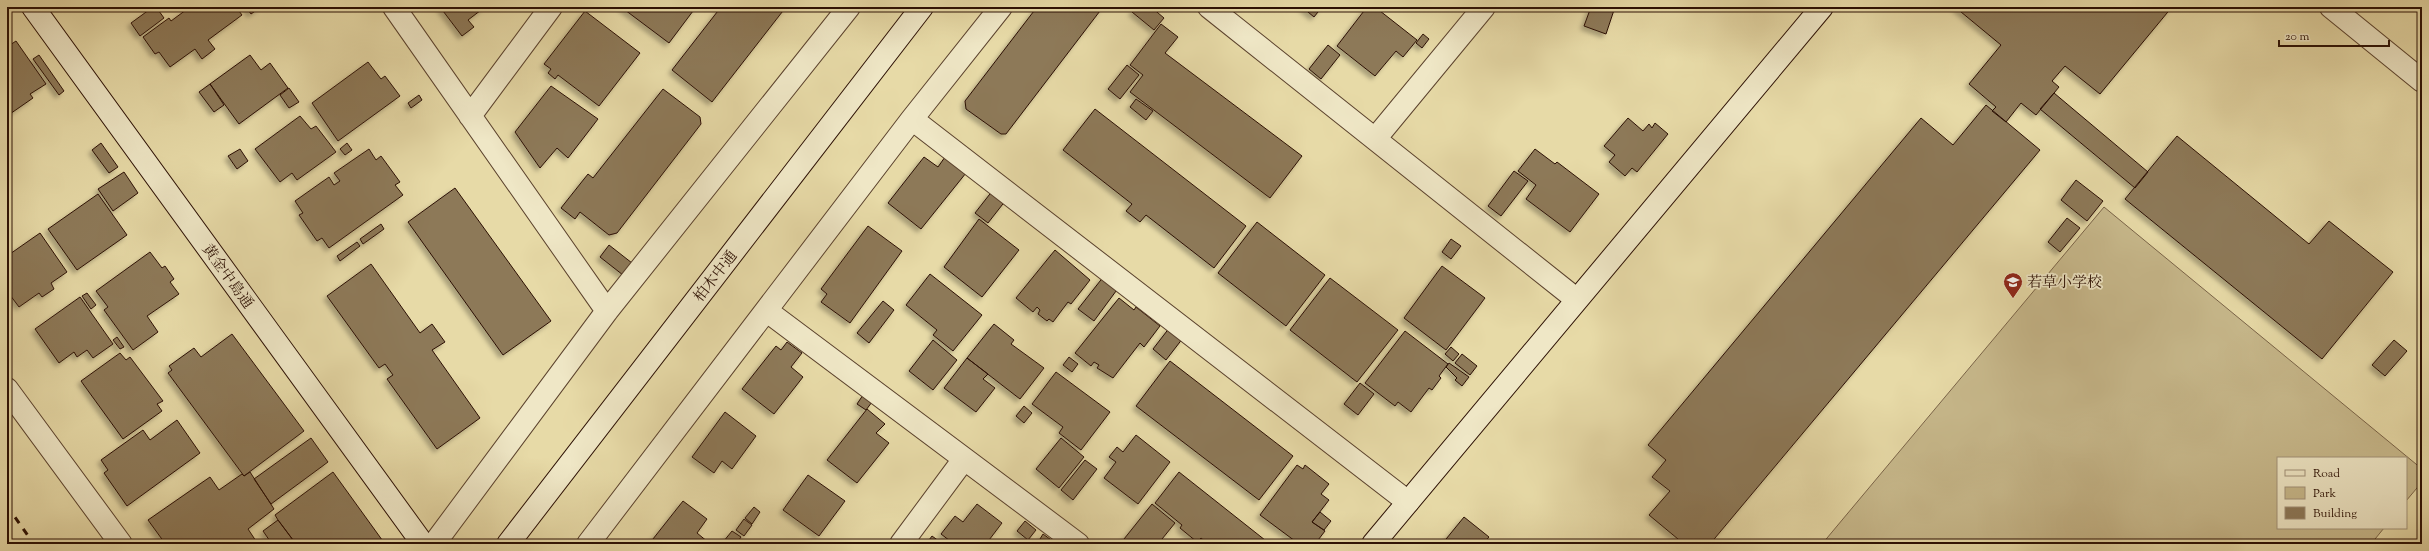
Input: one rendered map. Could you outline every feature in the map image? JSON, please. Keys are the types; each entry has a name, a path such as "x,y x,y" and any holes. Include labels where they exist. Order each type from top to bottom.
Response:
{"street":[{"name":"黄金中島通","path":"33,7 423,544"},
{"path":"394,7 607,311"},
{"path":"470,116 551,7"},
{"path":"434,544 607,311 849,7"},
{"name":"柏木中通","path":"508,544 922,7"},
{"path":"588,544 912,119 1001,7"},
{"path":"1209,7 1576,299"},
{"path":"1375,139 1484,7"},
{"path":"1373,544 1576,299 1822,7"},
{"path":"2331,7 2420,74"},
{"path":"912,119 1408,502"},
{"path":"767,311 1078,544"},
{"path":"7,389 121,544"},
{"path":"901,544 964,459"}],"green space":[{"path":"2104,207 2422,469 2422,482 2407,500 2407,457 2277,457 2277,529 2383,529 2371,544 1822,544"}],"building":[{"path":"153,7 156,7 164,18 140,36 131,23"},
{"path":"190,7 236,7 242,15 208,40 215,49 202,59 195,49 170,67 159,52 155,54 143,37 169,18 171,21"},
{"path":"246,7 261,7 251,14"},
{"path":"440,7 485,7 468,20 474,27 462,36"},
{"path":"621,7 696,7 669,43"},
{"path":"721,7 786,7 712,102 672,70"},
{"path":"1037,7 1103,7 1006,134 1001,134 966,109 965,101"},
{"path":"1136,7 1151,7 1164,18 1154,30 1132,12"},
{"path":"1302,7 1322,7 1314,17"},
{"path":"1367,7 1375,7 1417,40 1403,57 1396,51 1375,76 1337,46"},
{"path":"1591,7 1615,7 1606,34 1584,26"},
{"path":"1955,7 2172,7 2100,94 2065,66 2052,81 2059,87 2036,115 2021,103 2006,122 1992,111 1996,107 1969,84 2001,45"},
{"path":"585,11 640,53 599,106 558,75 555,79 548,73 551,69 544,64"},
{"path":"1161,24 1178,37 1165,53 1302,156 1270,198 1130,92 1143,75 1130,65"},
{"path":"1423,34 1429,39 1422,48 1416,43"},
{"path":"16,41 46,84 30,94 33,98 7,116 7,47"},
{"path":"1328,45 1340,55 1321,79 1309,69"},
{"path":"39,55 64,91 59,95 33,59"},
{"path":"250,55 261,70 270,63 288,88 239,124 210,84"},
{"path":"368,62 381,79 385,76 400,96 338,141 312,103"},
{"path":"1127,65 1139,75 1120,99 1108,89"},
{"path":"210,84 224,105 214,112 199,92"},
{"path":"551,86 598,119 568,158 557,148 540,168 515,132"},
{"path":"289,88 299,102 289,108 280,95"},
{"path":"663,89 700,117 701,124 617,233 609,235 580,212 575,219 561,208 588,174 593,178"},
{"path":"2054,93 2148,172 2135,188 2040,109"},
{"path":"419,95 422,100 411,108 408,103"},
{"path":"1136,99 1153,111 1146,120 1130,107"},
{"path":"1986,105 2040,150 1710,544 1684,544 1649,515 1670,491 1652,477 1666,460 1648,445 1921,118 1953,145"},
{"path":"1095,109 1246,226 1214,268 1146,215 1140,222 1126,211 1132,204 1063,150"},
{"path":"300,116 311,129 316,126 336,152 297,180 292,173 280,182 255,149"},
{"path":"1628,118 1643,131 1649,124 1652,128 1655,123 1668,134 1637,172 1632,168 1625,176 1609,162 1615,155 1604,146"},
{"path":"2177,136 2309,244 2329,221 2393,272 2322,359 2125,199"},
{"path":"101,143 118,167 109,173 92,150"},
{"path":"347,143 352,150 345,155 340,149"},
{"path":"240,149 248,161 237,169 228,156"},
{"path":"369,149 376,160 381,156 400,182 395,185 403,195 329,248 322,238 317,241 299,215 303,213 295,201 329,177 334,185 340,181 334,173"},
{"path":"1535,149 1555,164 1557,162 1599,194 1570,232 1526,199 1536,185 1518,171"},
{"path":"924,157 938,167 945,157 966,173 921,229 888,203"},
{"path":"1514,171 1528,181 1501,216 1488,206"},
{"path":"124,172 138,193 113,211 98,189"},
{"path":"2076,180 2103,201 2087,221 2061,200"},
{"path":"455,188 551,321 503,355 408,222"},
{"path":"993,190 1006,200 988,223 975,213"},
{"path":"98,194 127,235 77,270 48,229"},
{"path":"2067,218 2080,228 2060,252 2048,242"},
{"path":"979,219 1019,250 982,297 944,267"},
{"path":"1257,222 1325,275 1286,326 1218,273"},
{"path":"381,224 384,229 363,244 360,239"},
{"path":"868,226 902,251 850,323 821,302 827,294 821,289"},
{"path":"40,233 67,272 51,283 54,289 42,297 39,293 19,307 7,291 7,256"},
{"path":"1451,239 1461,246 1451,259 1442,252"},
{"path":"357,242 360,246 340,261 337,256"},
{"path":"609,245 632,263 623,275 600,257"},
{"path":"1055,250 1090,280 1071,304 1068,302 1053,322 1049,319 1047,321 1038,314 1040,310 1037,307 1033,312 1016,298"},
{"path":"150,252 162,268 165,266 174,279 170,282 179,294 147,316 158,332 133,350 104,310 108,307 96,291"},
{"path":"371,264 420,333 432,324 445,342 432,350 480,418 437,449 387,379 393,375 385,364 379,368 327,296"},
{"path":"1442,266 1485,298 1446,350 1404,318"},
{"path":"930,274 982,315 953,351 933,335 937,330 906,305"},
{"path":"1104,276 1119,287 1094,321 1078,309"},
{"path":"1330,278 1398,330 1357,382 1290,330"},
{"path":"87,293 96,305 91,309 82,296"},
{"path":"80,297 113,344 93,358 87,350 77,357 74,352 59,363 35,329"},
{"path":"1119,298 1134,310 1136,307 1160,326 1144,347 1140,343 1113,378 1097,368 1099,365 1094,362 1091,366 1075,353"},
{"path":"883,301 894,310 869,343 857,333"},
{"path":"994,324 1014,340 1011,344 1044,368 1020,399 967,358"},
{"path":"1170,327 1183,338 1166,360 1153,349"},
{"path":"1405,331 1448,364 1439,376 1441,378 1432,390 1429,388 1411,412 1398,402 1395,406 1365,383"},
{"path":"232,334 304,431 244,476 168,373 172,370 169,366 194,348 201,357"},
{"path":"117,337 124,347 120,349 113,340"},
{"path":"933,340 957,360 933,390 909,371"},
{"path":"2394,340 2407,351 2385,376 2372,365"},
{"path":"787,342 802,353 791,367 803,377 774,414 742,389 776,346 781,350"},
{"path":"1451,347 1459,354 1453,361 1445,354"},
{"path":"120,353 126,360 130,357 163,401 157,404 162,411 123,439 81,381"},
{"path":"1462,354 1477,366 1470,375 1455,363"},
{"path":"1069,357 1078,364 1072,372 1063,365"},
{"path":"967,358 988,374 983,379 995,388 976,412 944,388"},
{"path":"1170,361 1293,456 1259,500 1136,406"},
{"path":"1449,363 1469,377 1462,386 1455,380 1457,378 1446,367"},
{"path":"1056,372 1110,412 1081,450 1059,433 1063,427 1032,404"},
{"path":"1360,383 1374,394 1358,415 1344,404"},
{"path":"863,395 872,402 866,410 857,404"},
{"path":"1024,406 1032,413 1024,423 1016,416"},
{"path":"867,409 885,424 876,433 889,443 857,483 827,460"},
{"path":"725,412 756,436 732,469 722,461 714,473 692,457"},
{"path":"177,420 200,453 127,506 104,473 108,470 101,460 143,430 150,440"},
{"path":"1136,435 1170,462 1138,504 1104,478 1116,462 1109,457 1117,447 1123,452"},
{"path":"311,438 328,462 271,504 254,479"},
{"path":"1061,438 1084,457 1059,488 1036,469"},
{"path":"1085,460 1097,469 1073,500 1061,490"},
{"path":"1297,465 1303,469 1305,465 1329,484 1321,494 1329,500 1312,522 1325,531 1315,544 1299,544 1260,515"},
{"path":"250,472 274,509 248,529 258,544 162,544 164,542 148,520 210,477 219,490 242,474 244,476"},
{"path":"333,472 385,544 296,544 278,520 275,515"},
{"path":"1179,472 1270,544 1208,544 1201,538 1197,542 1180,528 1182,525 1155,503"},
{"path":"808,475 845,501 819,536 783,510"},
{"path":"683,501 707,519 697,533 708,542 706,544 649,544"},
{"path":"977,504 1002,523 986,544 954,544 941,534 955,516 963,522"},
{"path":"1152,504 1175,523 1158,544 1130,544 1124,539"},
{"path":"754,507 760,512 752,524 745,518"},
{"path":"1320,512 1331,521 1324,530 1312,522"},
{"path":"1464,517 1489,537 1483,544 1442,544"},
{"path":"744,519 752,525 744,536 736,530"},
{"path":"278,520 296,544 272,544 263,531"},
{"path":"1025,521 1036,530 1028,540 1017,531"},
{"path":"732,531 741,537 736,544 726,544 723,542"},
{"path":"1043,534 1054,542 1053,544 1037,544"},
{"path":"932,536 943,544 926,544"}],"railway":[{"path":"7,506 34,544"}],"place":[{"name":"若草小学校","path":"2013,299"}]}
